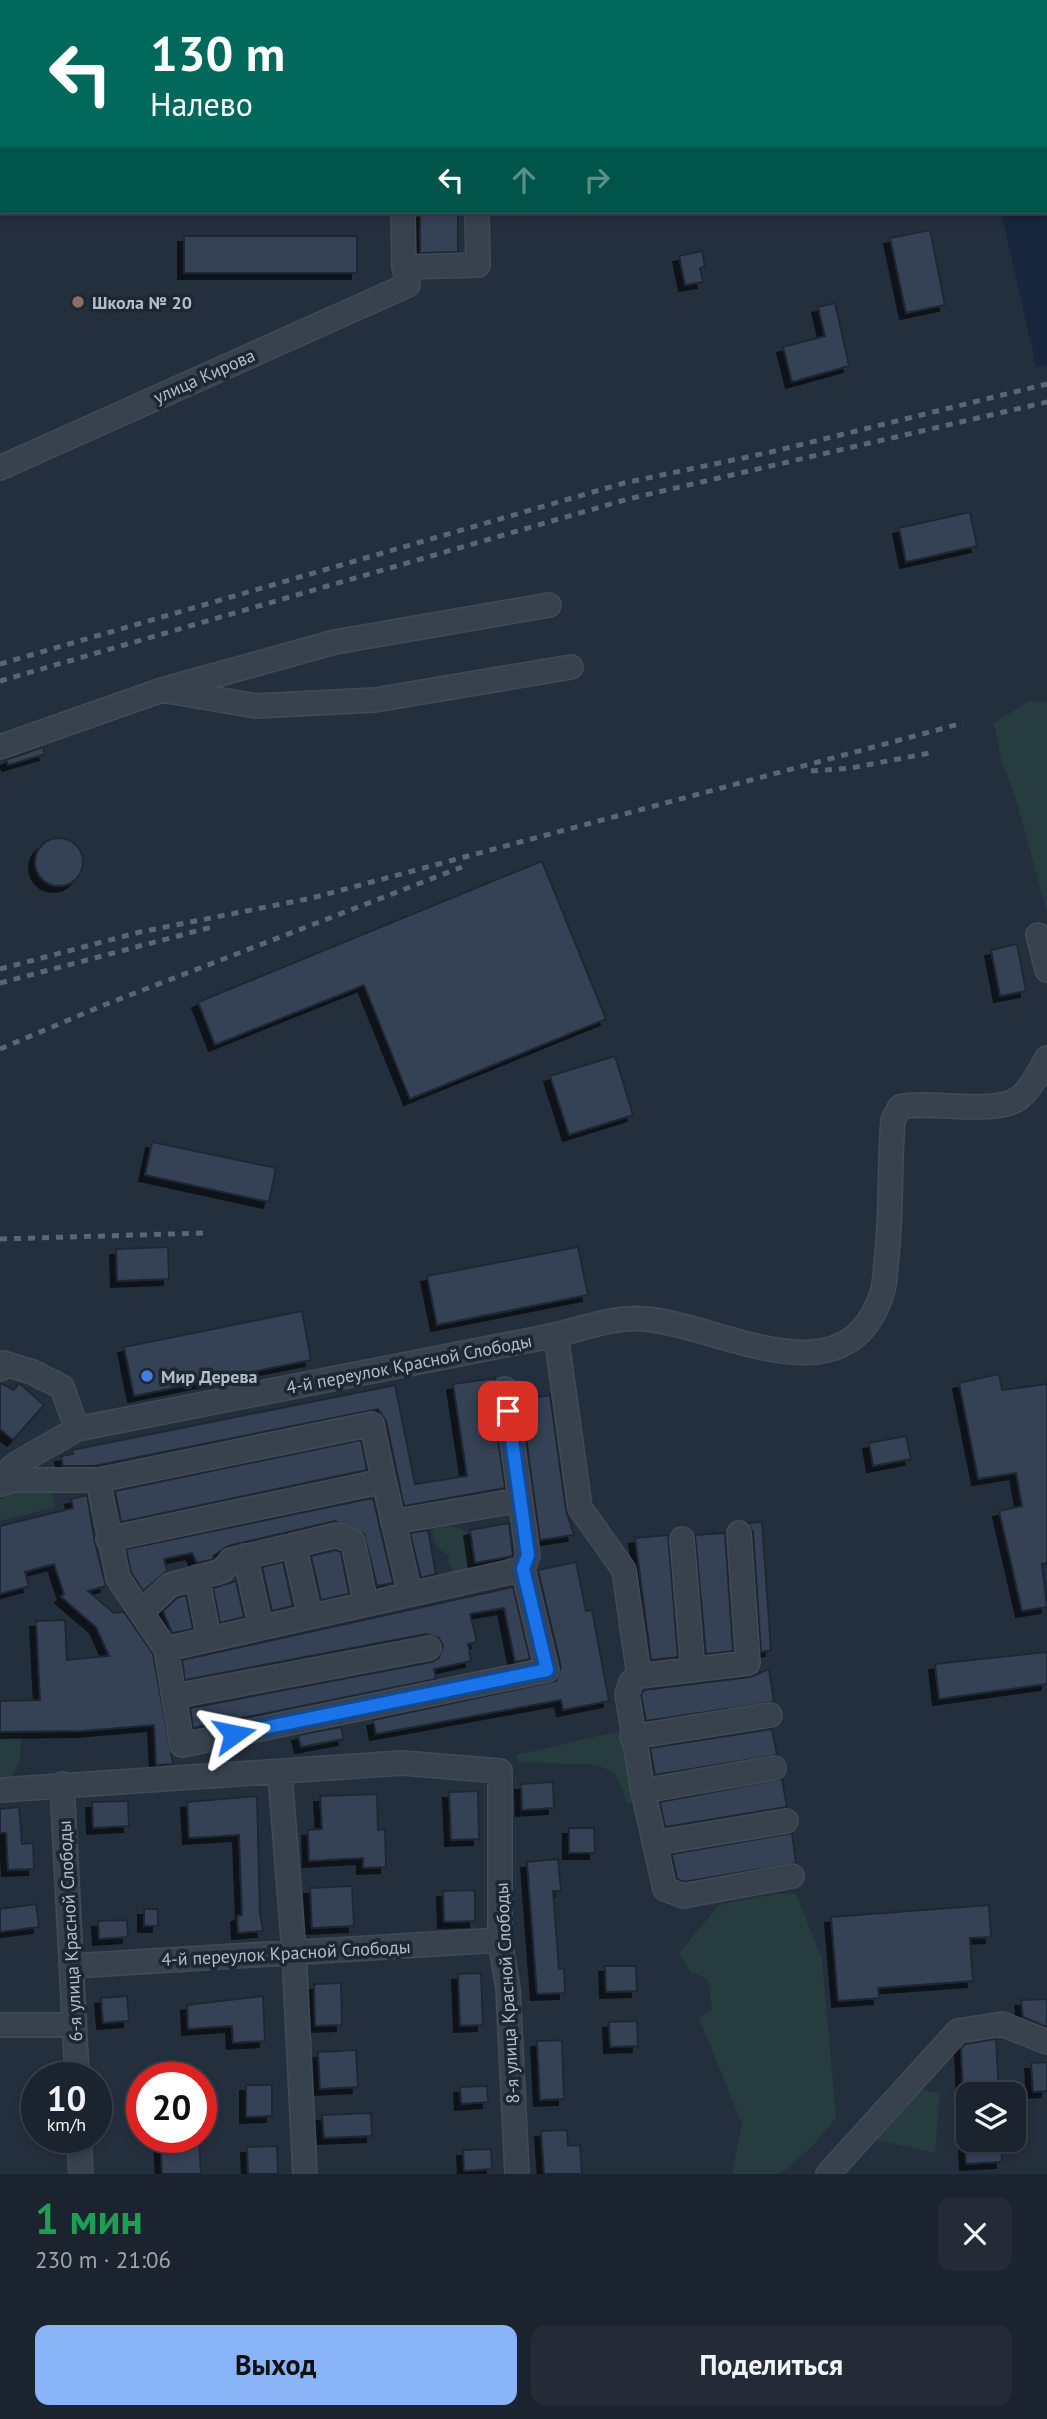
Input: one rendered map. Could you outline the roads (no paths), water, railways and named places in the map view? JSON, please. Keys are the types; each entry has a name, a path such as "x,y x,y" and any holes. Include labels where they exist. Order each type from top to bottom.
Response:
{"street":[{"path":"402,214 406,276 478,265 477,214"},
{"name":"улица Кирова","path":"0,468 406,276"},
{"path":"0,747 162,690 335,642 549,605"},
{"path":"162,690 257,706 375,700 571,667"},
{"path":"1038,935 1047,970"},
{"name":"4-й переулок Красной Слободы","path":"5,1464 77,1429 556,1335 624,1318 648,1319 788,1353 840,1348 862,1334 882,1295 890,1233 893,1120 900,1107 916,1103 978,1107 1018,1099 1047,1058"},
{"path":"556,1335 580,1508 624,1570 639,1676"},
{"path":"0,1368 3,1363 32,1372 62,1387 77,1429"},
{"path":"97,1480 118,1578 166,1648 183,1745 547,1670 523,1569 528,1555 505,1389"},
{"path":"0,1484 13,1480 97,1480 372,1424 410,1594"},
{"path":"108,1539 384,1481"},
{"path":"393,1522 520,1500"},
{"path":"739,1534 757,1662 639,1676 631,1682 627,1694 632,1737 666,1889 683,1896 792,1876"},
{"path":"141,1612 170,1585 222,1571 231,1560 337,1535 353,1542 366,1604"},
{"path":"682,1539 693,1670"},
{"path":"294,1545 310,1616"},
{"path":"245,1556 261,1627"},
{"path":"166,1648 523,1569"},
{"path":"197,1577 209,1639"},
{"path":"176,1696 429,1648"},
{"path":"632,1737 770,1715"},
{"name":"8-я улица Красной Слободы","path":"280,1774 402,1763 500,1770 500,1940 508,1989 517,2174"},
{"path":"643,1791 774,1768"},
{"path":"0,1790 62,1784 280,1774 294,1952 304,2174"},
{"name":"6-я улица Красной Слободы","path":"62,1784 76,2062"},
{"path":"655,1843 786,1821"},
{"name":"4-й переулок Красной Слободы","path":"72,1966 500,1940"},
{"path":"828,2174 958,2031 1002,2024 1047,2042"},
{"path":"0,2025 75,2025"},
{"path":"80,2153 81,2174"}],"water":[{"path":"1001,214 1047,214 1047,414"}],"railway":[{"path":"0,664 624,483 771,452 1047,384"},
{"path":"0,681 628,499 1047,402"},
{"path":"0,969 140,932 312,898 963,723"},
{"path":"811,771 851,768 935,752"},
{"path":"0,1049 104,1005 462,867"},
{"path":"0,983 212,927"},
{"path":"0,1239 205,1233"}],"place":[{"name":"Школа № 20","path":"78,302"},
{"name":"Мир Дерева","path":"147,1376"}]}
